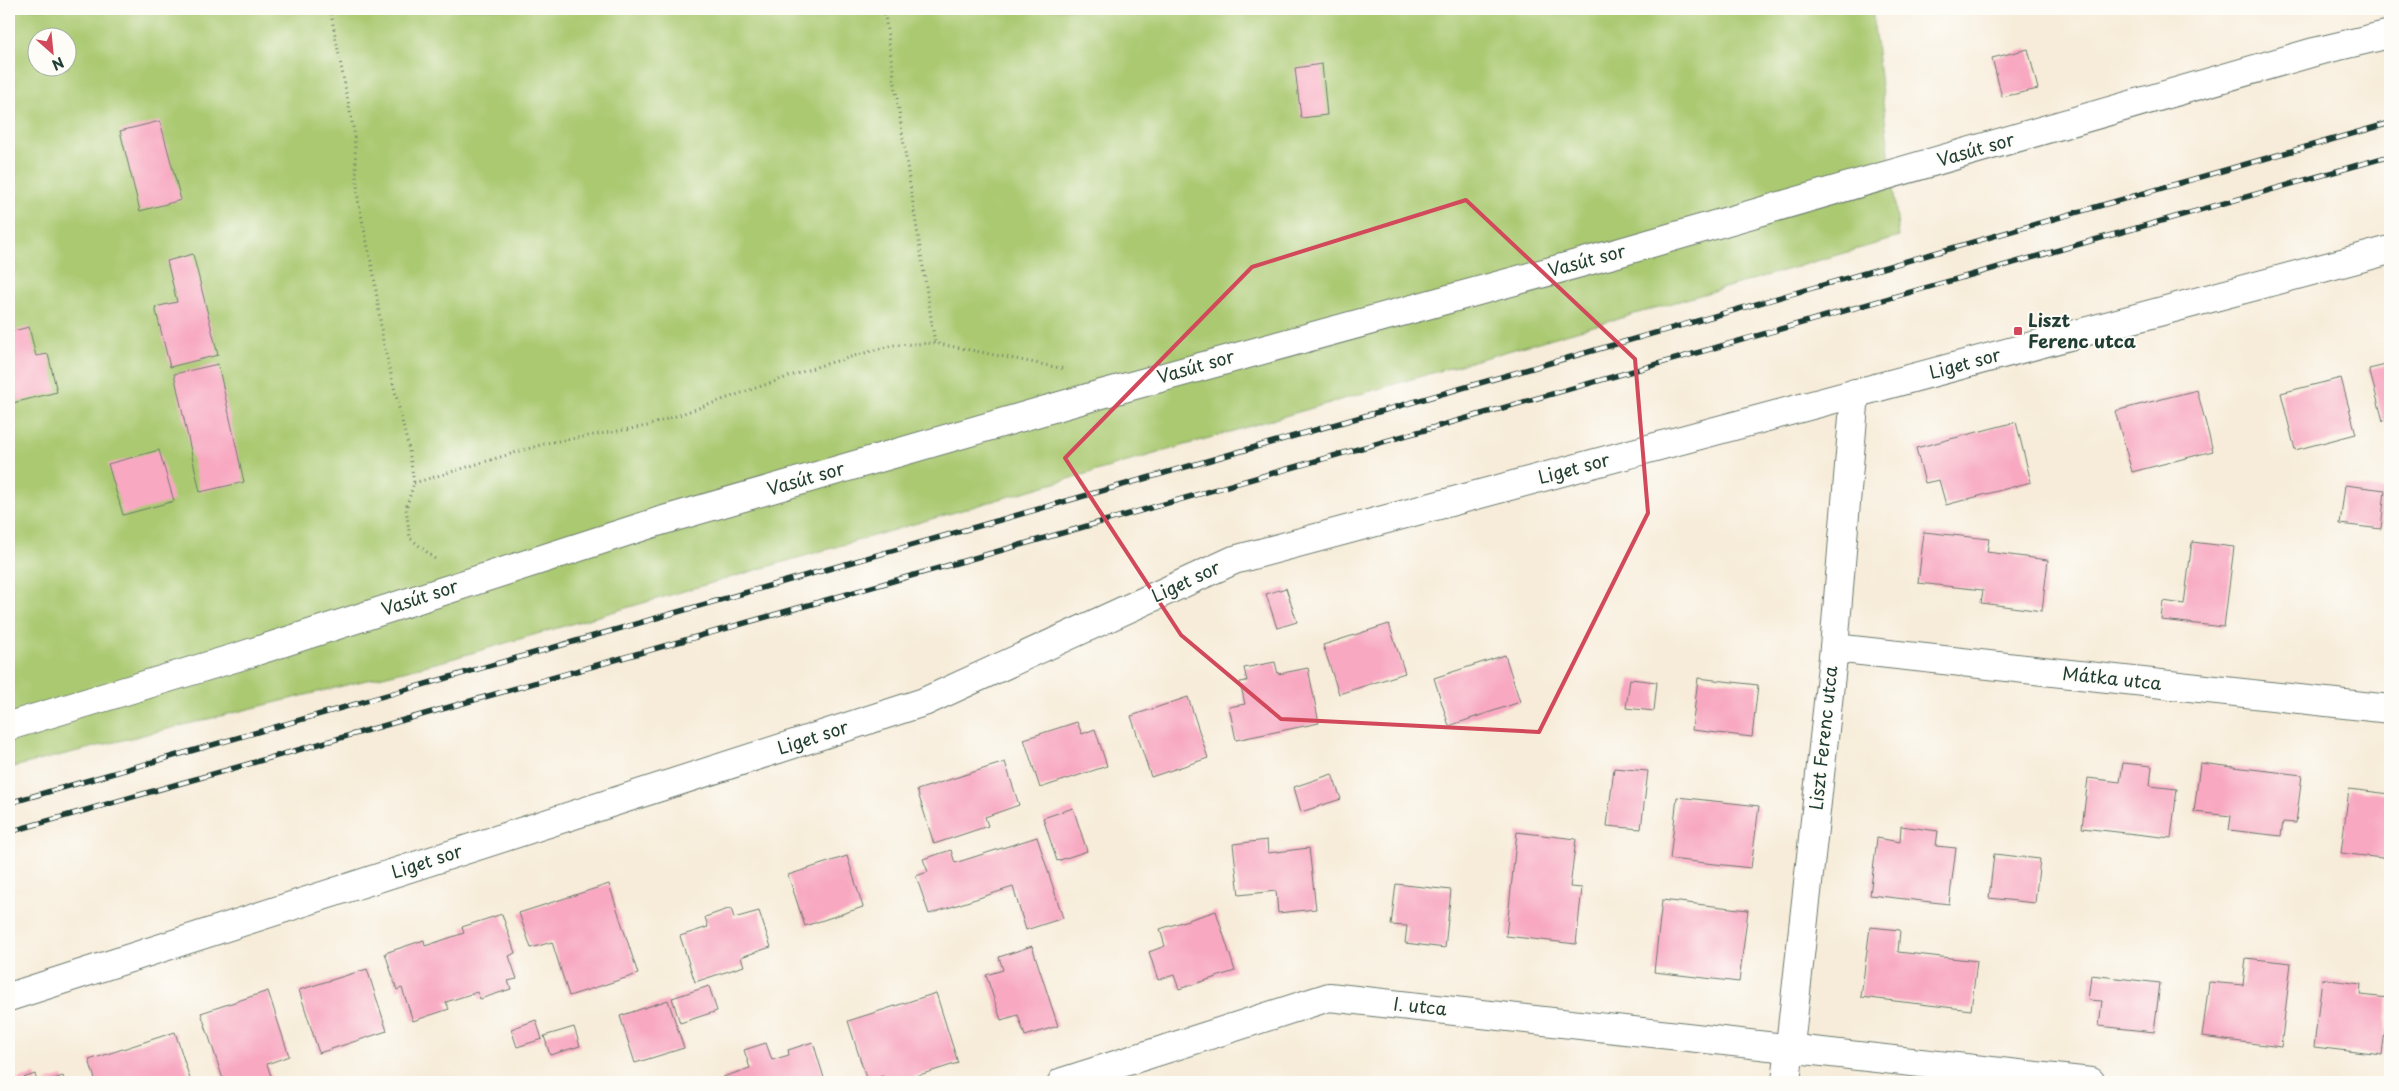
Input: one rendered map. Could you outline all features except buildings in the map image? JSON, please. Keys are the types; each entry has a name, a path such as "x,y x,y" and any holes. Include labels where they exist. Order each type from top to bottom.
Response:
{"street":[{"name":"Vasút sor","path":"9,726 241,656 657,522 1098,395 1617,254 2314,52 2390,34"},
{"name":"Liget sor","path":"9,997 924,702 1234,560 2390,250"},
{"name":"Liszt Ferenc utca","path":"1786,1082 1834,648 1856,393"},
{"name":"Mátka utca","path":"1834,648 2390,709"},
{"name":"I. utca","path":"1062,1082 1329,997 2091,1082"}],"path":[{"path":"330,9 354,132 358,200 374,276 383,341 409,450 414,483 406,508 410,538 434,557 450,589"},
{"path":"884,9 910,188 936,343"},
{"path":"414,483 547,443 647,426 819,366 893,345 936,343 1064,368 1098,395"}],"highlighted area":[{"path":"1466,200 1635,359 1648,513 1539,732 1281,719 1181,635 1065,458 1252,267"}],"green space":[{"path":"9,9 1872,9 1899,237 444,661 9,768"}],"railway":[{"path":"9,803 2390,123"},
{"path":"9,832 2390,156"}],"place":[{"name":"Liszt Ferenc utca","path":"2018,331"}]}
